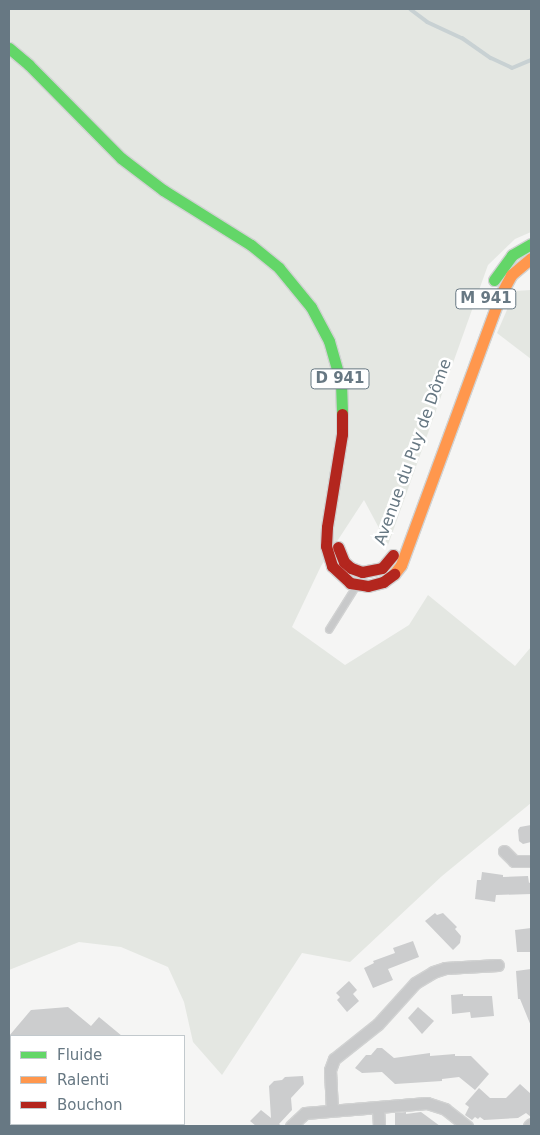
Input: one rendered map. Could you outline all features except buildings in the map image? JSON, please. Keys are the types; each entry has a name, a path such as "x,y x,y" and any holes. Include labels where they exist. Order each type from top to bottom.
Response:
{"main road":[{"name":"D 941","path":"9,36 64,84 127,151 168,182 234,222 264,243 286,263 317,299 338,337 351,383 352,433 338,546 342,560 351,568 362,572"},
{"name":"D 941","path":"9,48 29,65 121,158 163,190 251,245 279,268 310,307 333,351 343,401 342,434 326,537 328,554 338,575 357,585"},
{"name":"Avenue du Puy de Dôme","path":"357,585 368,586 383,582 393,575 402,563 496,276 512,255 531,244"},
{"name":"M 941","path":"466,371 506,282 516,270 531,258"},
{"name":"Avenue du Puy de Dôme","path":"362,572 382,568 390,560 466,371"},
{"path":"357,585 362,572"}],"street":[{"path":"504,851 514,861 531,861"},
{"path":"332,1110 330,1070 334,1059 378,1024 415,983 433,972 445,968 498,965"},
{"path":"292,1126 303,1114 332,1110 432,1103 445,1109 467,1126"},
{"path":"378,1107 379,1126"}],"lane":[{"path":"329,630 357,585"}],"shaded area":[{"path":"9,9 531,9 531,232 515,239 488,265 388,545 364,500 321,566 292,627 345,665 409,625 428,595 515,666 531,647 531,803 442,876 350,962 302,953 222,1075 193,1042 184,1002 168,967 121,947 79,942 9,970"},
{"path":"531,290 531,359 497,333 515,291"}],"waterway":[{"path":"410,9 427,22 462,38 491,58 512,68 531,60"}],"traffic: fast":[{"path":"9,48 29,65 121,158 163,190 251,245 279,268 311,307 329,341 341,383 342,414"},
{"path":"494,280 512,255 531,244"}],"traffic: slow":[{"path":"394,574 401,565 500,296 511,275 531,258"}],"traffic: jam":[{"path":"342,414 342,434 327,527 326,546 332,566 350,583 368,586 383,582 394,574"},
{"path":"338,547 344,562 351,568 362,572 382,568 393,555"}]}
